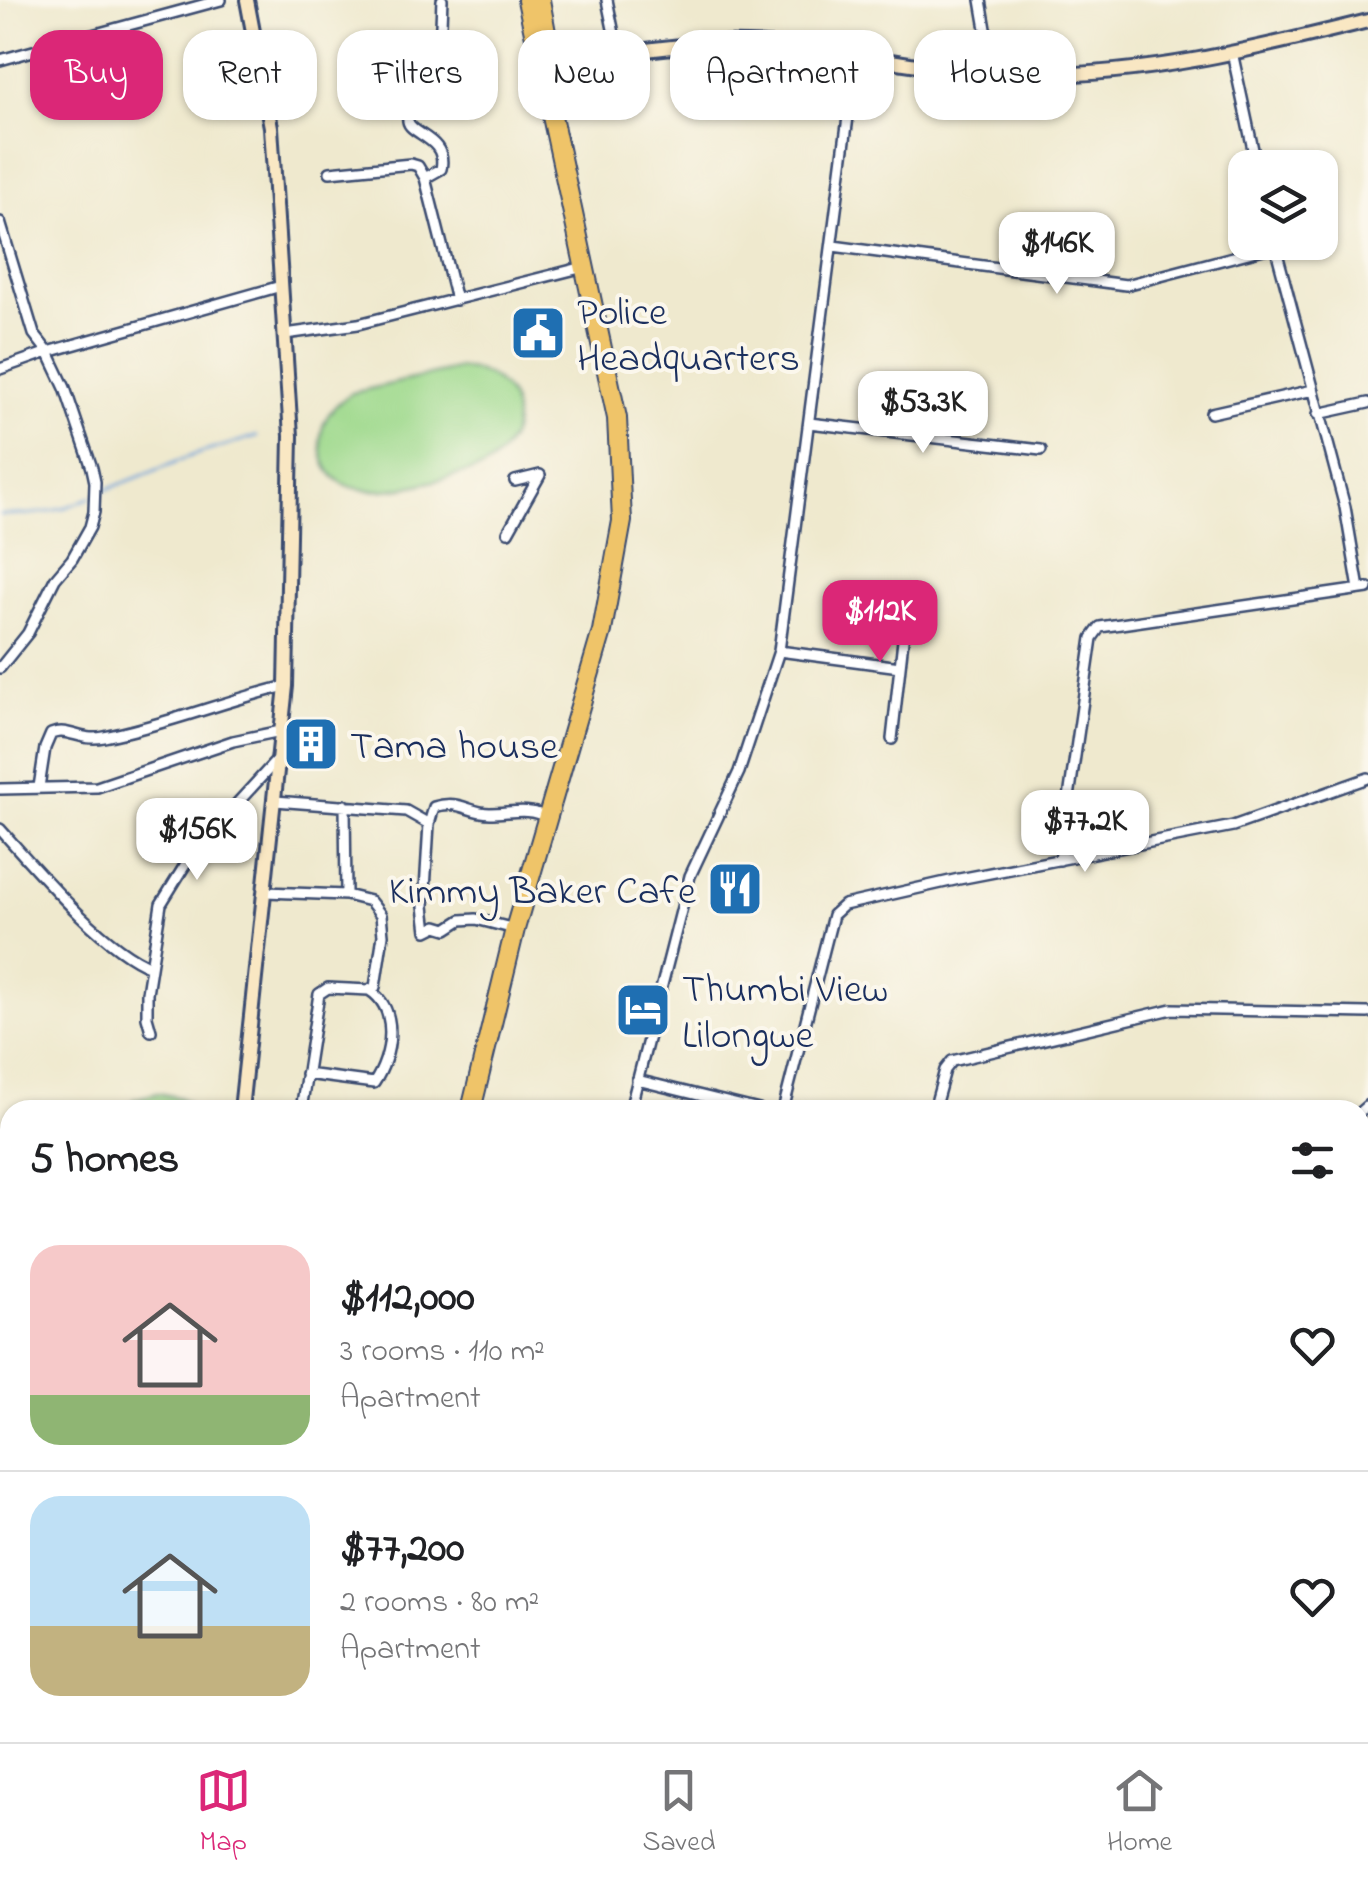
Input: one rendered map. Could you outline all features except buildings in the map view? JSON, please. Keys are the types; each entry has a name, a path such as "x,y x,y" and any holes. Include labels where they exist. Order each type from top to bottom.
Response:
{"highway":[{"path":"527,0 536,30"},
{"path":"540,0 543,30"},
{"path":"473,1100 515,929 602,632 622,520 617,418 557,120"},
{"path":"482,1100 509,982 604,662 629,559 632,469 626,414 610,327 559,120"}],"street":[{"path":"0,60 221,0"},
{"path":"242,1100 286,686 291,436 268,102 247,0"},
{"path":"425,178 441,169 442,159 430,139 412,128 408,120 421,78 437,48 442,0"},
{"path":"608,0 614,30"},
{"path":"981,0 986,30"},
{"path":"1076,72 1114,71 1232,52 1368,21"},
{"path":"1232,52 1254,150"},
{"path":"633,1100 690,876 738,772 779,651 849,120"},
{"path":"330,172 418,166 425,178 456,300"},
{"path":"0,222 34,334 66,388 95,482 90,527 55,579 28,633 0,668"},
{"path":"834,246 1126,285 1228,257"},
{"path":"1060,860 1092,638 1100,626 1364,588 1279,260"},
{"path":"285,334 358,324 585,266"},
{"path":"0,369 281,286"},
{"path":"1210,413 1312,390"},
{"path":"1318,414 1368,403"},
{"path":"809,423 1041,450"},
{"path":"508,532 540,475 515,481"},
{"path":"892,739 908,595"},
{"path":"779,651 900,667"},
{"path":"39,787 45,748 52,734 67,731 82,740 122,734 286,686"},
{"path":"0,789 98,787 234,742 281,731"},
{"path":"151,1030 147,1016 161,904 195,849 279,759"},
{"path":"786,1100 833,915 844,905 1233,826 1368,778"},
{"path":"275,800 406,812 430,824"},
{"path":"515,929 476,919 461,920 447,930 438,926 427,931 424,906 434,807 454,803 487,814 528,809 547,817"},
{"path":"345,805 346,895"},
{"path":"0,829 40,876 112,943 134,961 151,967"},
{"path":"265,892 346,895 370,901 381,915 382,954 378,981 370,990"},
{"path":"302,1100 306,1074 319,994 328,988 376,993 392,1024 384,1068 374,1083 306,1074"},
{"path":"937,1100 952,1060 1113,1021 1186,1008 1368,1014"},
{"path":"638,1080 719,1100"}],"green space":[{"path":"460,368 481,372 497,381 514,408 510,440 483,468 387,490 342,483 328,468 321,444 322,428 333,408 345,398 352,393"},
{"path":"158,1093 182,1100 134,1100"}],"waterway":[{"path":"98,493 194,455 257,436"},
{"path":"0,515 47,512 91,497"}],"place":[{"name":"Police Headquarters","path":"538,333"},
{"name":"Tama house","path":"311,744"},
{"name":"Kimmy Baker Cafe","path":"735,889"},
{"name":"Thumbi View Lilongwe","path":"643,1010"}]}
